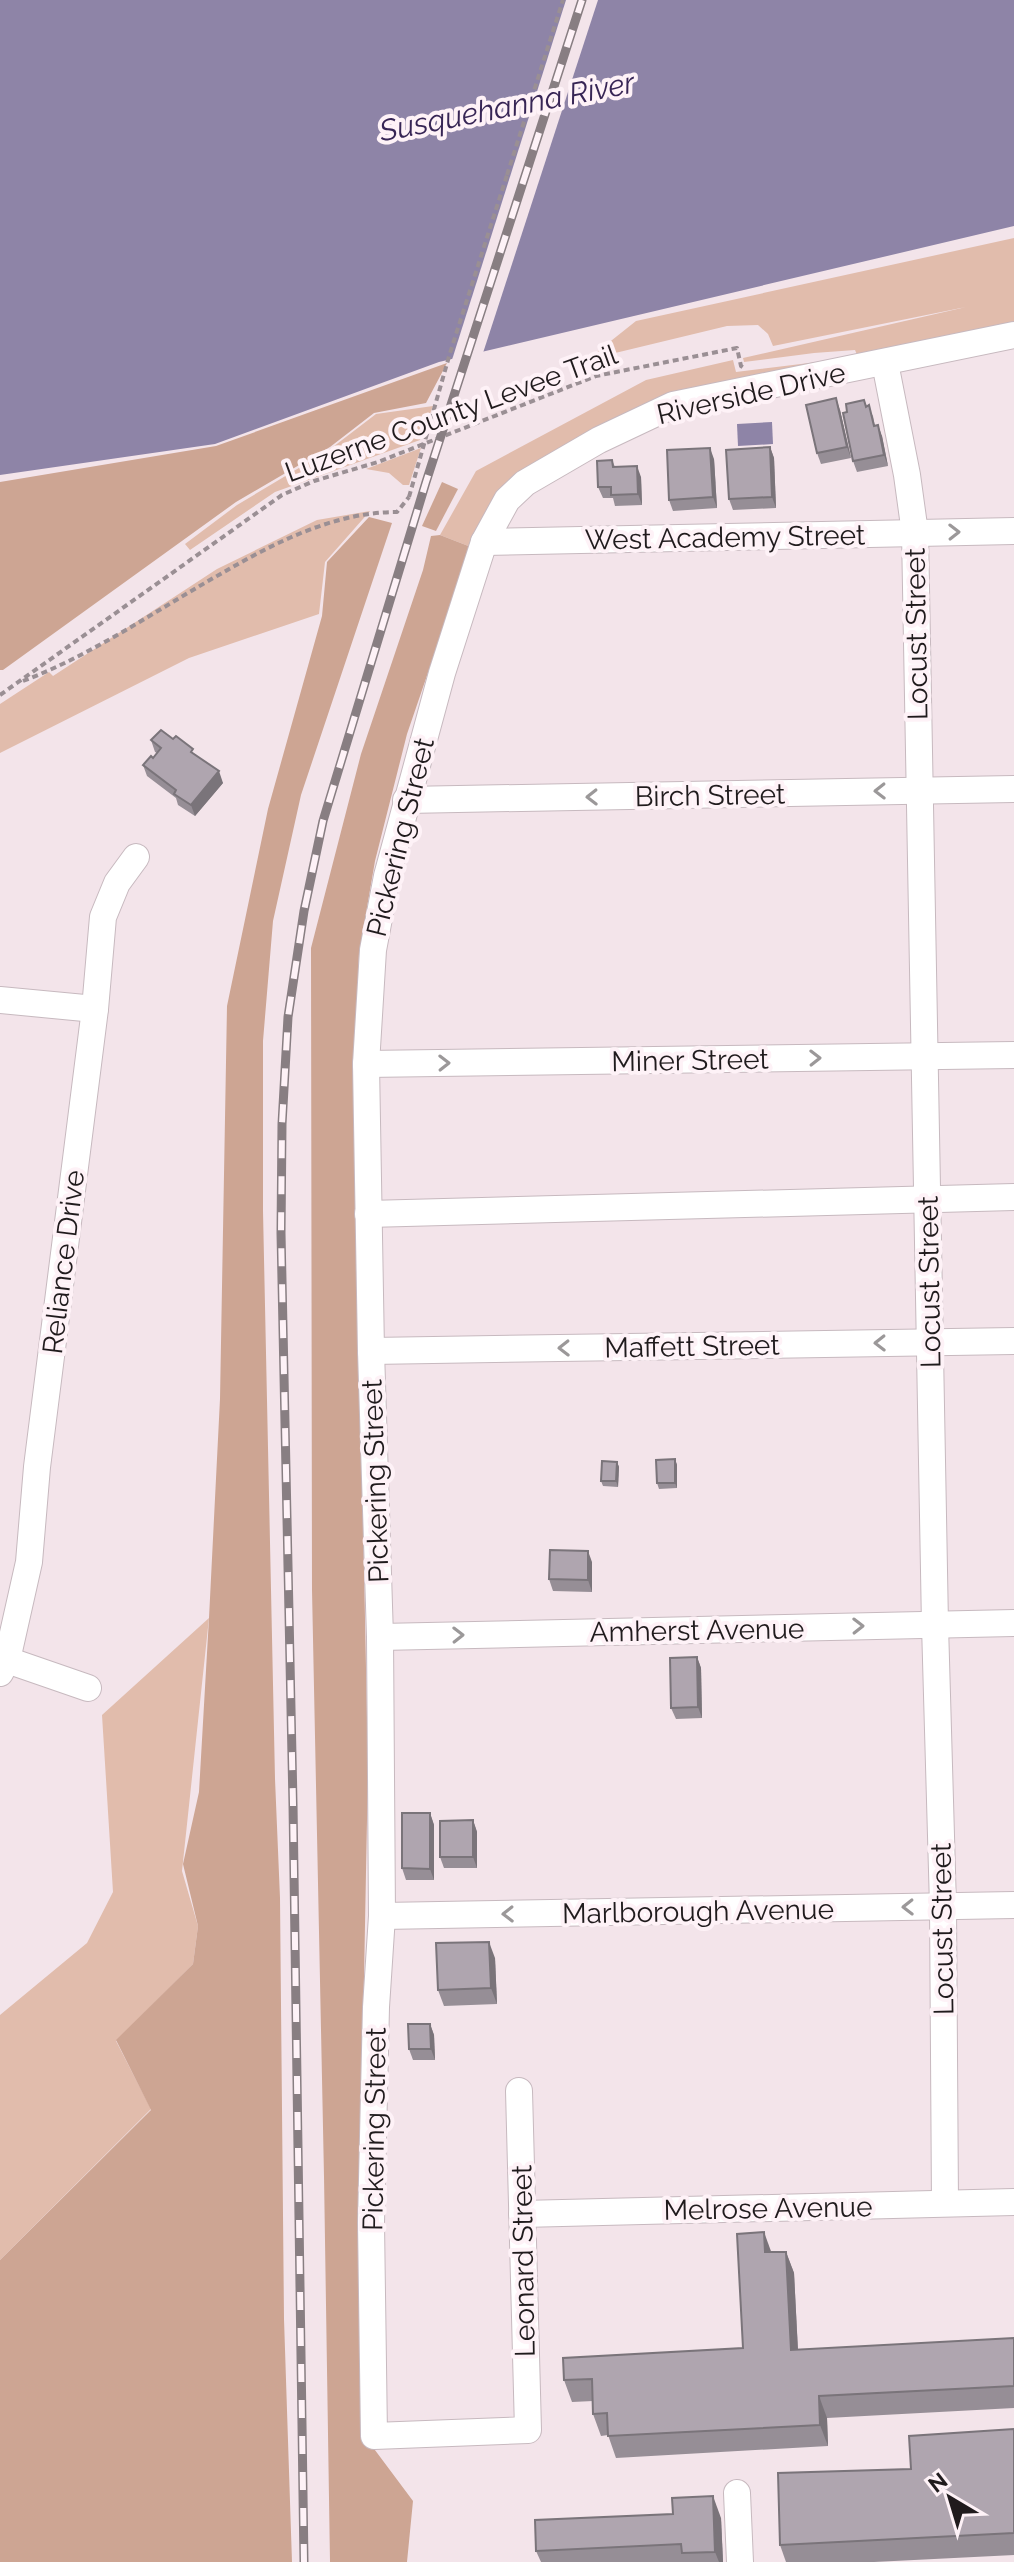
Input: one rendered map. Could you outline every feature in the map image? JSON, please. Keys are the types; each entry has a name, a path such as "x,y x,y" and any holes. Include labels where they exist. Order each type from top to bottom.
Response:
{"street":[{"name":"Riverside Drive","path":"484,542 507,500 525,483 638,420 673,405 1014,335"},
{"name":"Locust Street","path":"885,363 915,533 923,1057 943,1906 945,2203"},
{"name":"West Academy Street","path":"484,542 1014,531"},
{"name":"Pickering Street","path":"484,542 442,673 387,876 373,950 366,1064 380,1637 382,1916 376,2007 371,2223 374,2436 528,2430"},
{"name":"Birch Street","path":"406,800 1014,789"},
{"name":"Reliance Drive","path":"3,1666 29,1562 37,1467 95,1009 103,917 117,883 136,857"},
{"path":"0,1000 95,1009"},
{"name":"Miner Street","path":"366,1064 1014,1055"},
{"path":"368,1214 1014,1197"},
{"name":"Maffett Street","path":"371,1351 1014,1341"},
{"name":"Amherst Avenue","path":"380,1637 1014,1623"},
{"path":"3,1666 88,1688"},
{"name":"Marlborough Avenue","path":"382,1916 1014,1905"},
{"name":"Leonard Street","path":"519,2091 528,2430"},
{"name":"Melrose Avenue","path":"522,2214 1014,2202"},
{"path":"737,2493 740,2562"}],"path":[{"path":"16,683 46,672 114,636 262,551 314,528 378,512 397,512 409,497 450,353 563,0"},
{"name":"Luzerne County Levee Trail","path":"0,695 282,495 314,481 378,462 596,376 737,348"}],"shaded area":[{"path":"1014,238 1014,325 858,357 855,350 744,362 743,358 966,307 773,346 768,334 758,325 727,326 592,356 636,321"},
{"path":"850,358 587,434 471,547 440,535 476,471 646,380 733,360 736,372"},
{"path":"447,363 426,403 374,413 330,447 236,502 0,670 0,482 216,446"},
{"path":"433,406 420,440 275,492 190,550 185,544 237,505 329,450 376,414"},
{"path":"421,448 409,485 403,485 389,473 366,469"},
{"path":"442,482 458,489 436,531 422,526"},
{"path":"370,511 325,562 319,614 189,658 0,753 0,704 49,672 53,676 217,569 317,520"},
{"path":"369,517 392,523 301,795 273,921 263,1041 263,1211 280,1898 284,2319 292,2562 0,2562 0,2260 151,2110 116,2040 193,1964 198,1926 183,1864 199,1792 209,1618 220,1399 227,1006 268,809 322,616 327,562"},
{"path":"440,535 471,547 407,734 375,861 359,954 354,1072 368,1767 359,2241 363,2434 413,2501 407,2562 330,2562 312,1590 311,948 361,754 423,570 431,536"},
{"path":"209,1618 182,1871 198,1926 193,1964 116,2041 151,2109 0,2260 0,2015 87,1943 113,1892 102,1715"}],"water":[{"name":"Susquehanna River","path":"0,0 1014,0 1014,226 439,362 215,444 0,475"},
{"path":"772,422 773,444 738,446 737,424"}],"pier":[{"path":"566,0 598,0 482,356 451,363"}],"building":[{"path":"836,398 847,447 817,453 806,405"},
{"path":"864,400 866,407 869,405 874,426 878,425 884,455 853,461 843,413 847,412 846,404"},
{"path":"770,447 772,497 729,499 726,450"},
{"path":"710,448 713,497 669,500 667,450"},
{"path":"612,460 613,467 637,466 638,494 611,495 611,487 598,487 597,461"},
{"path":"161,730 173,739 176,736 193,749 191,752 219,771 191,805 174,794 176,790 143,765 161,748 151,740"},
{"path":"675,1459 675,1483 657,1483 656,1460"},
{"path":"602,1461 617,1462 616,1481 601,1481"},
{"path":"550,1550 588,1551 588,1580 549,1579"},
{"path":"697,1657 698,1707 671,1708 670,1658"},
{"path":"402,1813 430,1813 430,1869 402,1868"},
{"path":"473,1820 473,1857 440,1857 440,1821"},
{"path":"489,1942 491,1988 438,1990 436,1943"},
{"path":"408,2024 430,2024 431,2049 409,2049"},
{"path":"764,2232 765,2252 786,2252 791,2350 1014,2338 1014,2386 819,2396 820,2425 608,2436 607,2413 593,2414 592,2379 564,2380 563,2358 743,2348 737,2234"},
{"path":"1014,2429 1014,2533 780,2545 778,2473 911,2469 909,2436"},
{"path":"713,2496 715,2552 682,2553 681,2544 536,2551 535,2520 673,2514 672,2498"}],"railway":[{"path":"304,2562 281,1233 282,1124 288,1017 304,911 323,821 426,482 582,0"}]}
